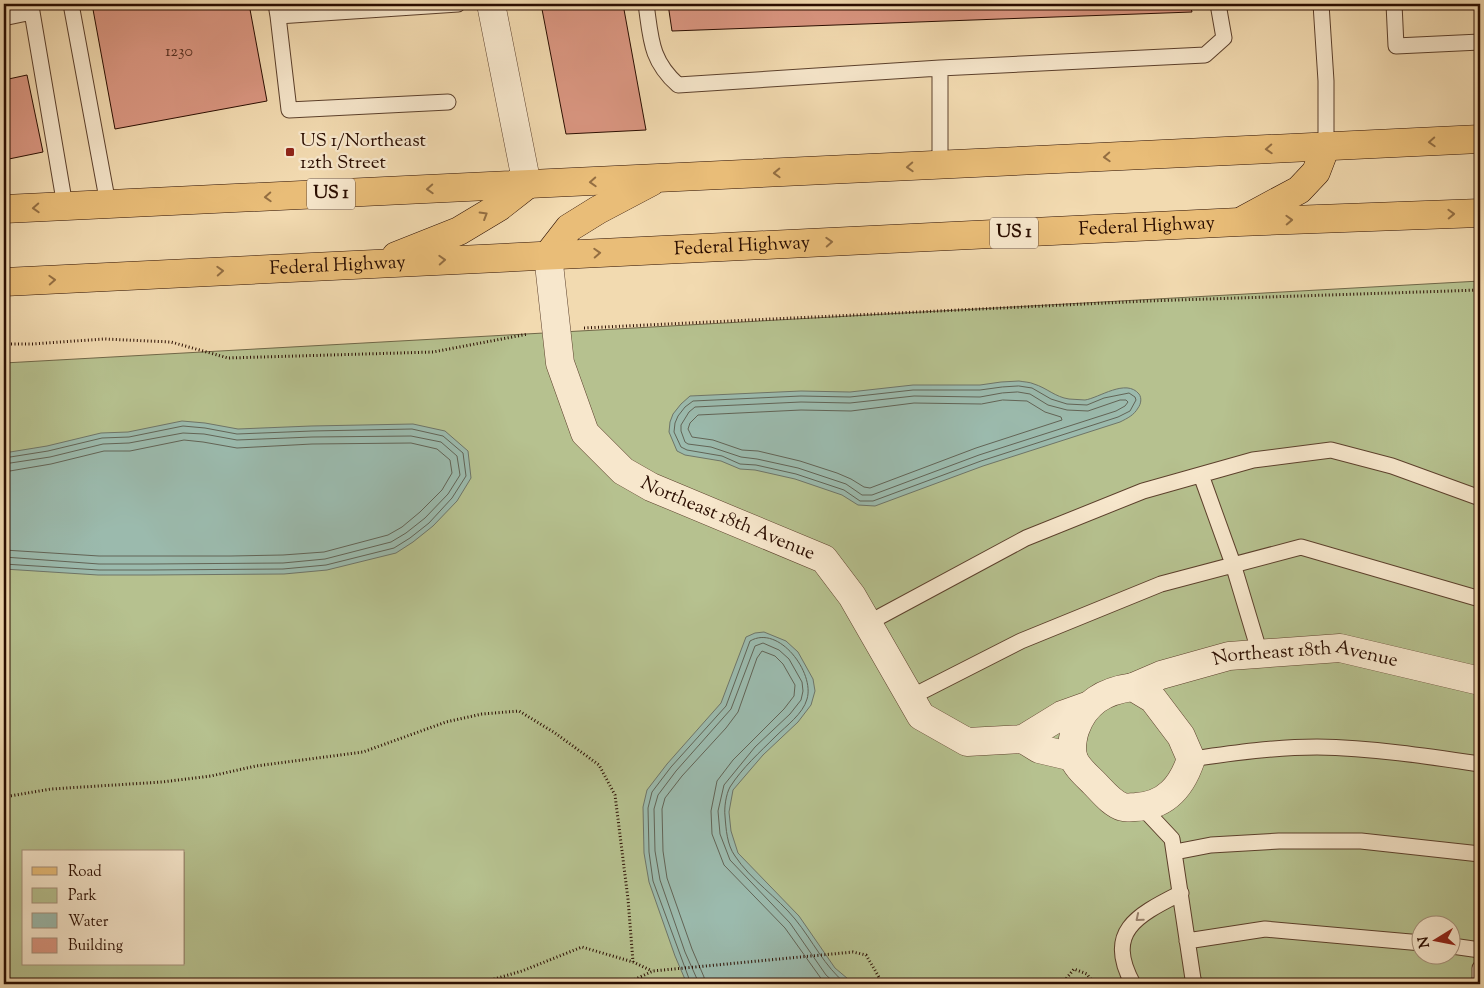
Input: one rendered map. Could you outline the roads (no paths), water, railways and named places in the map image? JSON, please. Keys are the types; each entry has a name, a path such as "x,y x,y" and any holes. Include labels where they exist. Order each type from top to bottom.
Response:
{"main road":[{"name":"US 1","path":"4,209 1480,139"},
{"path":"1239,222 1299,190 1316,172 1326,146"},
{"path":"548,255 569,228 598,210 659,178"},
{"path":"376,264 459,231 498,207 527,185"},
{"name":"Federal Highway","path":"4,282 1480,212"}],"street":[{"path":"491,4 527,185"},
{"name":"Northeast 18th Avenue","path":"548,255 560,363 585,433 623,471 651,488 824,560 852,596 921,716 967,742 1023,739 1062,715 1090,705"},
{"name":"Northeast 18th Avenue","path":"1132,687 1161,675 1229,656 1340,648 1480,681"},
{"path":"1132,687 1152,700 1181,736 1191,758 1185,776 1174,790 1160,801 1142,807 1124,808 1108,797 1082,771 1073,757 1073,738 1079,720 1090,705 1102,695 1117,689 1132,687"},
{"path":"1023,739 1039,749 1073,757"}],"lane":[{"path":"6,4 8,17 32,12 65,206"},
{"path":"71,4 108,204"},
{"path":"448,102 288,110 277,10 458,4"},
{"path":"646,4 652,49 665,73 678,85 940,68 1205,55 1224,38 1218,4"},
{"path":"1321,4 1326,81 1326,146"},
{"path":"1394,4 1396,46 1480,42"},
{"path":"940,68 940,165"},
{"path":"868,623 1026,538 1143,491 1253,460 1331,450 1392,466 1480,498"},
{"path":"1201,475 1233,564 1260,654"},
{"path":"911,697 1030,637 1161,584 1301,547 1480,599"},
{"path":"1191,758 1253,750 1317,747 1405,753 1480,764"},
{"path":"1142,807 1172,839 1195,984"},
{"path":"1175,852 1211,845 1279,841 1361,842 1480,854"},
{"path":"1133,984 1126,971 1121,950 1125,932 1137,918 1181,893"},
{"path":"1187,940 1265,929 1412,942"},
{"path":"1462,947 1480,950"},
{"path":"1480,968 1480,984"}],"water":[{"path":"1019,381 1032,383 1064,398 1081,400 1091,399 1112,390 1127,388 1139,394 1141,401 1135,413 1120,422 983,466 875,506 858,505 842,495 795,479 755,470 740,469 721,461 685,455 677,451 669,432 673,414 690,396 801,391 850,392 913,385 980,385"},
{"path":"182,421 238,429 413,424 445,431 468,451 471,478 457,501 433,526 396,553 327,570 284,574 98,575 4,569 4,453 47,446 101,433 128,432"},
{"path":"764,632 786,641 798,652 813,679 815,691 811,705 798,722 763,755 733,790 729,812 731,831 738,853 799,916 835,968 854,984 687,984 649,882 644,853 643,807 647,790 667,764 721,703 746,637"}],"place":[{"name":"US 1/Northeast 12th Street","path":"290,152"}]}
